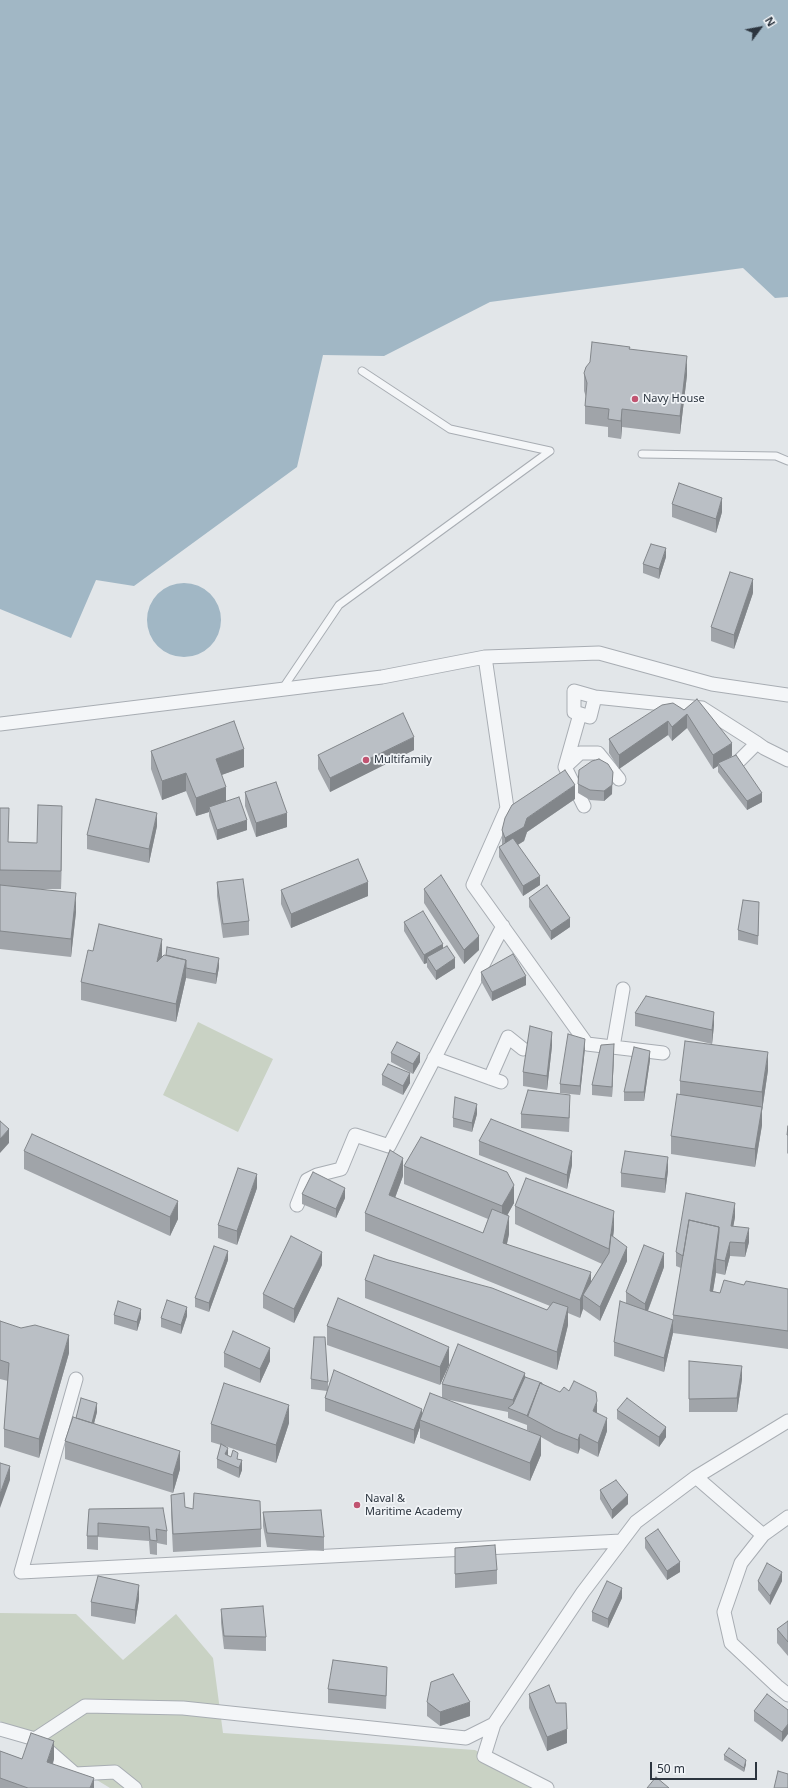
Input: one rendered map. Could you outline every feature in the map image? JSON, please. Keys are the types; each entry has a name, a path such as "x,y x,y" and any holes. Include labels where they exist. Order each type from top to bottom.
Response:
{"street":[{"path":"0,724 382,677 485,657 599,654 712,684 788,695"},
{"path":"485,657 507,808 473,884 587,1044 663,1053"},
{"path":"595,697 590,716 574,712 574,691 595,697 702,708 764,748 788,760"},
{"path":"580,714 565,767 584,806"},
{"path":"740,760 757,743"},
{"path":"565,767 580,753 598,753 619,779"},
{"path":"297,1205 306,1180 317,1175 341,1169 355,1135 389,1146 503,926"},
{"path":"612,1047 623,990"},
{"path":"434,1058 495,1080 508,1037 523,1049"},
{"path":"76,1379 21,1572 622,1541"},
{"path":"547,1788 484,1756 494,1724 583,1592 636,1522 696,1477 788,1421"},
{"path":"696,1477 763,1535"},
{"path":"788,1517 763,1535 741,1563 724,1612 731,1643 777,1686 788,1694"},
{"path":"35,1739 85,1706 183,1708 466,1738 494,1724"},
{"path":"0,1729 35,1739 75,1774 115,1772 135,1788"}],"lane":[{"path":"284,688 339,605 550,451 450,429 362,371"},
{"path":"642,454 776,456 788,462"}],"green space":[{"path":"198,1022 273,1059 238,1132 163,1095"},
{"path":"0,1613 76,1614 123,1660 176,1614 213,1658 223,1733 475,1750 542,1788 110,1788 0,1721"}],"water":[{"path":"0,0 788,0 788,297 775,298 743,268 490,302 384,356 323,355 297,467 134,586 96,580 71,638 0,609"},
{"path":"184,583 205,589 215,599 221,620 215,641 205,651 184,657 163,651 153,641 147,620 153,599 163,589"}],"building":[{"name":"Navy House","path":"592,342 630,347 629,349 687,356 680,416 622,409 621,421 608,419 609,409 585,406 587,383 584,373 590,362"},
{"path":"679,483 722,498 716,519 672,504"},
{"path":"651,544 666,548 659,569 643,564"},
{"path":"730,572 753,579 734,635 711,627"},
{"path":"697,699 732,743 713,755 687,714 672,727 668,721 619,755 609,739 662,705 673,703 684,710"},
{"path":"403,713 414,737 330,778 318,755"},
{"path":"234,721 244,749 216,759 226,787 196,798 186,773 162,781 151,751"},
{"path":"736,755 762,793 747,801 718,763"},
{"path":"599,759 608,764 613,772 612,785 604,791 590,790 578,784 579,770 592,761"},
{"path":"565,770 575,785 527,818 524,827 505,838 502,830 505,818 512,805"},
{"path":"276,782 287,813 256,823 245,792"},
{"path":"239,797 247,820 217,830 209,807"},
{"path":"96,799 157,813 149,849 87,835"},
{"path":"38,805 62,806 61,871 0,870 0,808 9,808 8,842 37,843"},
{"path":"513,838 540,876 523,886 499,847"},
{"path":"358,859 368,882 291,914 281,890"},
{"path":"441,875 479,936 464,950 424,889"},
{"path":"243,879 249,921 223,924 217,882"},
{"path":"0,885 76,893 71,939 0,931"},
{"path":"547,885 570,918 551,931 529,898"},
{"path":"743,900 759,902 758,936 738,930"},
{"path":"423,911 443,944 424,955 404,922"},
{"path":"99,924 162,939 157,962 164,955 186,960 176,1004 81,982 88,950 93,951"},
{"path":"447,946 455,958 436,971 427,957"},
{"path":"167,947 219,958 216,974 186,968 186,960 166,955"},
{"path":"513,954 526,976 492,992 481,972"},
{"path":"646,996 714,1012 712,1030 635,1013"},
{"path":"530,1026 552,1032 547,1076 523,1072"},
{"path":"568,1034 585,1039 580,1086 560,1084"},
{"path":"685,1041 768,1052 762,1092 680,1081"},
{"path":"397,1042 420,1053 413,1064 391,1053"},
{"path":"614,1044 612,1087 592,1085 601,1045"},
{"path":"634,1047 650,1051 644,1092 624,1092"},
{"path":"388,1064 410,1073 403,1086 382,1075"},
{"path":"528,1090 570,1095 569,1118 521,1114"},
{"path":"677,1094 762,1107 755,1149 671,1136"},
{"path":"455,1097 477,1104 472,1123 453,1118"},
{"path":"491,1119 572,1151 567,1175 479,1141"},
{"path":"0,1121 9,1129 0,1139"},
{"path":"32,1134 178,1201 170,1217 24,1151"},
{"path":"421,1137 507,1172 514,1185 502,1206 404,1166"},
{"path":"390,1150 403,1158 389,1195 483,1233 492,1209 509,1216 503,1243 591,1272 580,1300 365,1213"},
{"path":"625,1151 668,1157 665,1179 621,1173"},
{"path":"238,1168 257,1174 237,1231 218,1225"},
{"path":"313,1172 345,1188 336,1209 302,1194"},
{"path":"526,1178 614,1211 609,1249 515,1206"},
{"path":"686,1193 735,1203 731,1226 749,1228 745,1243 730,1242 725,1261 716,1259 719,1227 689,1220 683,1256 676,1252"},
{"path":"689,1220 719,1227 710,1291 720,1293 724,1280 744,1285 746,1281 788,1289 788,1331 673,1315"},
{"path":"611,1235 627,1247 600,1307 583,1295 609,1253"},
{"path":"291,1236 322,1252 294,1309 263,1294"},
{"path":"644,1245 664,1253 645,1304 626,1292"},
{"path":"214,1246 228,1251 209,1303 195,1298"},
{"path":"374,1255 492,1288 547,1310 553,1302 568,1307 557,1352 365,1280"},
{"path":"338,1298 449,1347 440,1367 327,1326"},
{"path":"167,1300 187,1307 181,1325 161,1318"},
{"path":"118,1301 141,1309 137,1322 114,1315"},
{"path":"620,1301 673,1320 664,1358 614,1342"},
{"path":"0,1321 21,1328 35,1325 69,1335 39,1439 4,1429 9,1363 0,1360"},
{"path":"233,1331 270,1348 260,1369 224,1353"},
{"path":"314,1337 325,1337 328,1382 311,1379"},
{"path":"458,1344 525,1373 513,1400 442,1384"},
{"path":"689,1361 742,1366 737,1398 689,1399"},
{"path":"334,1370 422,1409 414,1430 325,1398"},
{"path":"525,1377 542,1383 540,1383 528,1416 508,1408 513,1404"},
{"path":"574,1381 596,1392 597,1401 593,1411 607,1418 598,1443 580,1434 578,1440 555,1431 527,1416 540,1383 560,1392 564,1387 569,1391"},
{"path":"224,1383 289,1405 276,1445 211,1424"},
{"path":"430,1393 541,1436 530,1463 420,1420"},
{"path":"81,1398 97,1403 92,1423 76,1418"},
{"path":"627,1398 666,1427 659,1437 617,1410"},
{"path":"73,1417 180,1451 173,1475 65,1441"},
{"path":"221,1444 228,1448 225,1454 231,1457 233,1450 238,1453 237,1459 242,1460 239,1468 217,1459"},
{"path":"0,1463 10,1466 0,1494"},
{"path":"616,1480 628,1495 612,1510 600,1490"},
{"path":"184,1493 185,1507 193,1509 194,1493 260,1501 261,1529 173,1534 171,1495"},
{"path":"163,1508 167,1531 156,1529 157,1541 150,1540 149,1527 98,1523 98,1536 87,1536 89,1509"},
{"path":"321,1510 324,1537 267,1533 263,1512"},
{"path":"658,1529 680,1562 667,1571 645,1538"},
{"path":"495,1545 497,1570 455,1574 455,1548"},
{"path":"767,1563 782,1572 770,1596 758,1581"},
{"path":"98,1576 139,1585 135,1610 91,1602"},
{"path":"607,1581 622,1588 608,1619 592,1612"},
{"path":"263,1606 266,1637 224,1636 221,1609"},
{"path":"788,1621 788,1642 777,1629"},
{"path":"333,1660 387,1667 386,1696 328,1689"},
{"path":"453,1674 470,1702 440,1712 427,1702 431,1682"},
{"path":"549,1685 556,1703 566,1703 567,1729 547,1737 529,1694"},
{"path":"767,1694 788,1710 788,1724 782,1732 754,1711"},
{"path":"31,1733 54,1741 47,1762 94,1778 90,1788 28,1788 0,1778 0,1751 22,1759"},
{"path":"729,1748 746,1760 744,1768 724,1755"},
{"path":"778,1771 788,1774 788,1788 774,1788"},
{"path":"656,1777 669,1788 647,1788"}],"place":[{"name":"Navy House","path":"635,399"},
{"name":"Multifamily","path":"366,760"},
{"name":"Naval & Maritime Academy","path":"357,1505"}]}
